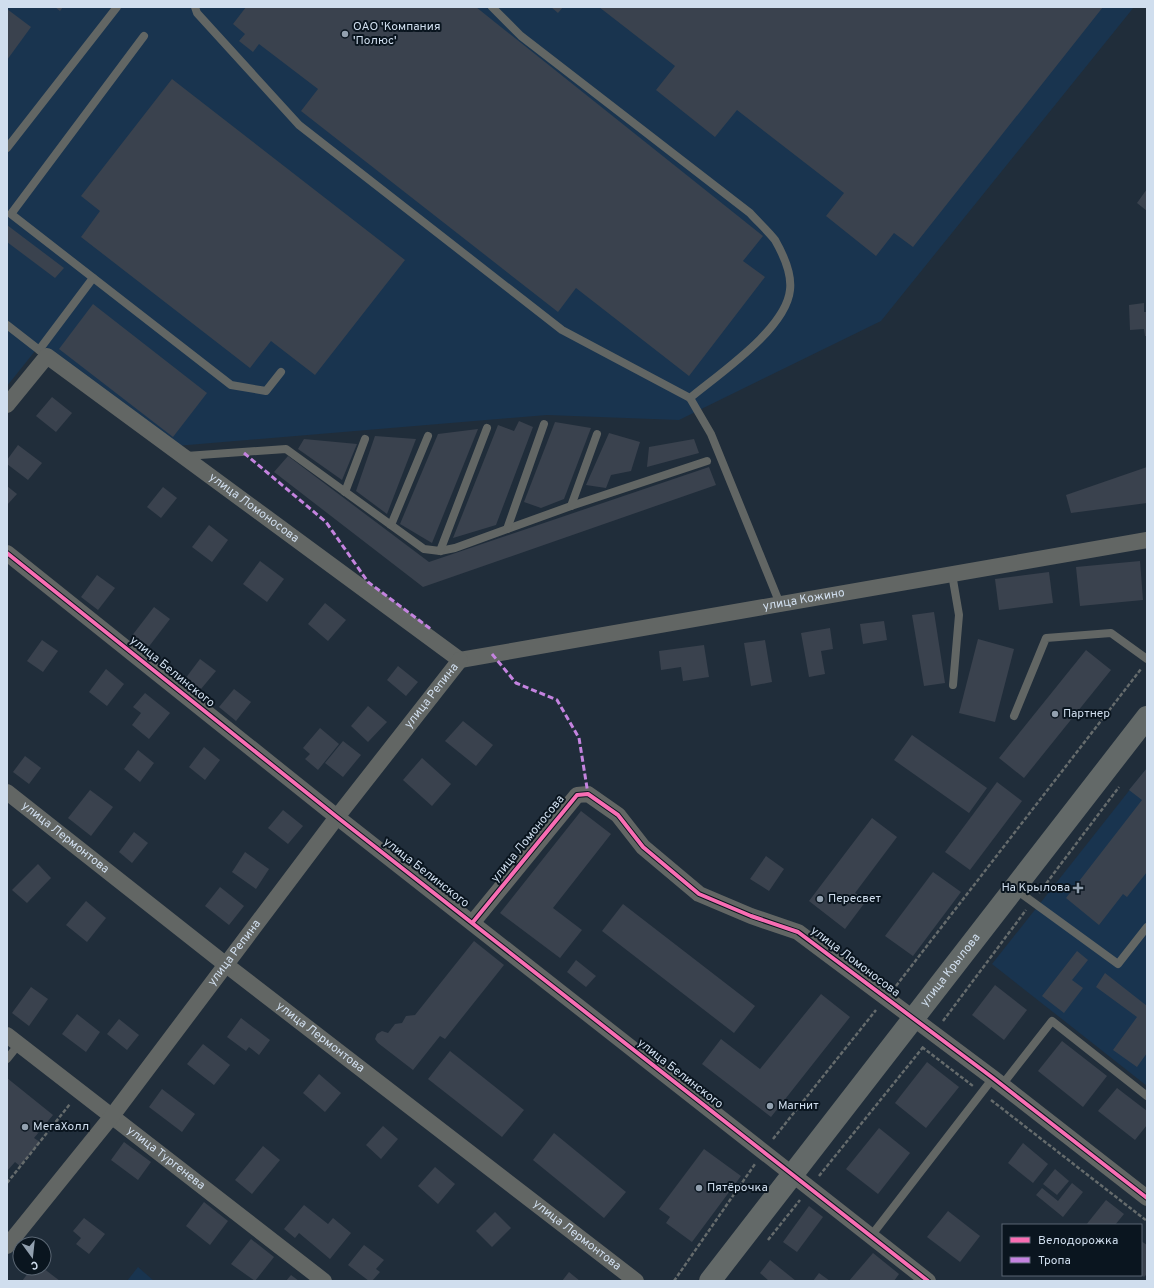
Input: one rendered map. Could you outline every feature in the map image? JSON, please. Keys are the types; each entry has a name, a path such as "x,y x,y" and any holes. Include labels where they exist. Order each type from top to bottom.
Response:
{"main road":[{"name":"улица Крылова","path":"710,1281 1147,716"}],"street":[{"path":"7,406 43,353"},
{"name":"улица Ломоносова","path":"43,353 460,660"},
{"name":"улица Кожино","path":"460,660 1147,540"},
{"name":"улица Белинского","path":"7,554 337,817 473,922 809,1189 928,1281"},
{"name":"улица Репина","path":"7,1246 112,1116 337,817 460,660"},
{"name":"улица Лермонтова","path":"7,792 225,964 636,1281"},
{"name":"улица Ломоносова","path":"473,922 577,795 588,794 618,815 643,847 699,894 751,916 798,932 998,1082 1147,1198"},
{"name":"улица Тургенева","path":"13,1039 324,1281"}],"lane":[{"path":"7,148 117,7"},
{"path":"195,7 197,13 299,125 562,330 690,398 711,434 780,604"},
{"path":"492,7 521,36 750,213 775,240 788,268 791,289 786,307 766,335 690,398"},
{"path":"144,36 11,214 231,385 266,391 281,372"},
{"path":"7,325 43,353 93,278"},
{"path":"507,529 544,424"},
{"path":"440,551 487,428"},
{"path":"571,506 597,434"},
{"path":"390,525 428,436"},
{"path":"345,492 365,439"},
{"path":"183,456 286,449 424,549 440,551 456,548 571,506 707,461"},
{"path":"952,574 959,615 953,685"},
{"path":"1014,716 1046,638 1111,633 1145,663"},
{"path":"1013,888 1118,964 1147,927"},
{"path":"871,1236 998,1082 1052,1021 1147,1096"},
{"path":"7,1059 13,1039"}],"path":[{"path":"674,1281 763,1152 886,998 1145,663"},
{"path":"765,1244 933,1034"},
{"path":"922,1048 978,1091"},
{"path":"7,1183 80,1092"},
{"path":"985,1096 1147,1221"}],"shaded area":[{"path":"7,7 1134,7 881,321 679,420 547,415 164,447 35,351 7,386"},
{"path":"1147,768 1147,1086 992,964"},
{"path":"138,1267 154,1281 127,1281"}],"building":[{"path":"55,7 63,7 60,11"},
{"path":"246,7 476,7 763,236 743,261 765,277 689,376 576,288 558,312 301,111 318,89 259,44 253,52 239,41 245,34 233,24"},
{"path":"551,7 563,7 558,13"},
{"path":"599,7 1103,7 913,247 894,233 876,256 826,216 844,193 737,110 715,137 656,90 675,66"},
{"path":"7,9 31,27 7,60"},
{"path":"172,79 405,260 315,375 271,341 250,368 81,237 100,211 81,196"},
{"path":"1147,189 1147,211 1137,203"},
{"path":"7,225 64,268 55,278 7,242"},
{"path":"1144,303 1144,312 1147,312 1147,336 1145,336 1144,329 1130,330 1129,305"},
{"path":"93,304 207,393 173,437 59,349"},
{"path":"52,397 72,413 56,432 36,416"},
{"path":"519,421 533,427 496,525 453,538 498,425 514,431"},
{"path":"555,422 591,428 564,499 541,508 524,502"},
{"path":"478,429 432,543 400,524 438,434"},
{"path":"609,433 640,442 631,471 611,475 606,488 586,485"},
{"path":"375,436 416,439 387,514 356,491"},
{"path":"304,439 357,444 342,480 298,449"},
{"path":"694,439 699,453 647,467 649,447"},
{"path":"18,445 42,463 28,480 7,464 7,460"},
{"path":"288,456 429,562 709,467 716,485 423,587 274,472"},
{"path":"1147,467 1147,503 1071,513 1066,495"},
{"path":"7,486 17,494 7,505"},
{"path":"163,487 177,498 161,518 147,507"},
{"path":"209,525 228,540 212,562 192,547"},
{"path":"260,561 284,579 267,602 243,584"},
{"path":"1140,561 1143,600 1080,606 1076,567"},
{"path":"1049,572 1053,603 999,610 995,579"},
{"path":"97,575 115,588 98,610 81,597"},
{"path":"325,603 346,620 328,641 308,624"},
{"path":"154,607 170,619 147,649 131,637"},
{"path":"934,612 945,683 924,686 912,615"},
{"path":"884,621 887,640 863,644 860,624"},
{"path":"830,628 833,649 821,651 825,674 809,677 801,633"},
{"path":"978,639 1014,649 995,722 959,713"},
{"path":"42,640 58,651 43,672 27,661"},
{"path":"765,640 772,682 751,686 744,643"},
{"path":"704,645 709,677 683,681 681,667 661,670 659,651"},
{"name":"Партнер","path":"1086,650 1111,670 1024,778 999,758"},
{"path":"200,659 216,671 201,689 185,679"},
{"path":"398,666 418,682 406,696 387,680"},
{"path":"106,669 124,684 107,706 89,692"},
{"path":"234,689 251,702 236,721 219,707"},
{"path":"145,693 170,713 149,739 132,725 141,713 133,707"},
{"path":"368,706 387,722 368,742 351,726"},
{"path":"463,721 493,745 476,766 445,741"},
{"path":"320,728 339,744 318,770 305,759 310,754 303,748"},
{"path":"912,735 987,788 969,813 894,760"},
{"path":"343,741 361,755 343,777 325,763"},
{"path":"204,747 220,760 205,780 189,767"},
{"path":"138,750 154,763 140,782 124,769"},
{"path":"25,756 41,768 29,784 13,772"},
{"path":"422,758 451,784 432,806 403,780"},
{"path":"1147,768 1147,872 1127,897 1123,894 1099,925 1066,898 1142,800 1129,790"},
{"path":"997,782 1022,801 970,870 945,852"},
{"path":"90,790 113,807 91,836 68,818"},
{"path":"283,810 303,826 288,844 268,828"},
{"path":"581,811 611,834 553,908 582,930 560,958 500,913"},
{"path":"872,818 897,837 855,893 866,901 845,929 809,901"},
{"path":"134,832 148,843 132,863 119,852"},
{"path":"245,852 269,869 256,889 232,872"},
{"path":"766,856 784,869 769,891 750,879"},
{"path":"38,864 51,878 27,903 12,890"},
{"path":"933,872 961,892 913,956 885,936"},
{"path":"220,887 244,906 229,925 205,906"},
{"path":"86,901 106,918 87,942 66,925"},
{"path":"623,904 755,1006 734,1033 602,931"},
{"path":"474,941 504,965 445,1039 440,1036 413,1070 378,1043 375,1039 377,1034 382,1031 388,1033 395,1024 402,1023 406,1016 415,1015"},
{"path":"1077,951 1088,960 1072,980 1083,988 1064,1013 1042,996"},
{"path":"576,960 596,976 586,987 567,972"},
{"path":"1105,973 1147,1006 1147,1053 1137,1067 1113,1050 1137,1017 1096,987"},
{"path":"995,985 1027,1010 1004,1040 972,1015"},
{"path":"31,987 48,999 29,1026 12,1013"},
{"path":"821,994 850,1017 771,1117 702,1064 721,1039 760,1069"},
{"path":"77,1014 100,1032 86,1052 62,1034"},
{"path":"241,1018 270,1040 259,1055 249,1047 246,1051 227,1037"},
{"path":"119,1019 139,1035 127,1050 107,1034"},
{"path":"1062,1041 1107,1076 1083,1107 1038,1071"},
{"path":"203,1044 230,1065 214,1085 187,1064"},
{"path":"450,1051 524,1110 502,1137 428,1079"},
{"path":"927,1062 959,1087 926,1128 895,1103"},
{"path":"319,1074 341,1093 325,1112 303,1093"},
{"name":"МегаХолл","path":"7,1078 53,1115 34,1138 40,1142 20,1166 15,1162 7,1171"},
{"path":"1117,1088 1147,1111 1147,1125 1135,1140 1098,1111"},
{"path":"162,1089 195,1114 182,1132 149,1107"},
{"path":"383,1126 398,1139 381,1159 366,1145"},
{"path":"879,1128 910,1153 878,1194 846,1169"},
{"path":"554,1133 626,1192 604,1218 533,1160"},
{"path":"124,1142 151,1162 138,1180 111,1160"},
{"path":"1023,1143 1048,1164 1033,1183 1008,1163"},
{"path":"263,1146 280,1160 252,1194 235,1180"},
{"path":"704,1149 741,1176 692,1242 666,1223 670,1217 659,1209"},
{"path":"435,1167 455,1184 438,1204 418,1186"},
{"path":"1055,1169 1069,1181 1057,1195 1043,1184"},
{"path":"1072,1183 1083,1192 1063,1217 1036,1195 1042,1188 1058,1201"},
{"path":"1106,1200 1124,1214 1116,1224 1087,1224"},
{"path":"204,1202 228,1221 210,1245 186,1226"},
{"path":"304,1205 328,1224 333,1218 351,1233 330,1259 299,1233 295,1238 284,1229"},
{"path":"809,1206 823,1217 797,1252 783,1242"},
{"path":"948,1211 980,1236 960,1262 927,1237"},
{"path":"495,1212 511,1228 492,1247 476,1231"},
{"path":"84,1218 105,1234 89,1254 76,1244 81,1238 73,1231"},
{"path":"251,1239 274,1257 255,1281 231,1264"},
{"path":"1142,1242 1147,1245 1147,1274 1144,1277 1142,1276"},
{"path":"364,1245 384,1260 376,1269 380,1272 372,1281 369,1281 348,1265"},
{"path":"873,1253 899,1274 894,1281 849,1281"},
{"path":"770,1260 796,1281 769,1281 760,1273"},
{"path":"569,1272 580,1281 562,1281"},
{"path":"819,1273 830,1281 813,1281"},
{"path":"52,1275 60,1281 22,1281 26,1276"},
{"path":"291,1275 299,1281 286,1281"}],"marked path":[{"path":"244,453 326,522 368,582 432,630"},
{"path":"492,654 516,683 557,700 579,738 588,794"}],"cycle path":[{"path":"7,553 337,817 928,1281"},
{"path":"473,922 577,795 588,794 618,815 643,847 699,894 751,916 798,932 993,1078 1147,1198"}],"place":[{"name":"ОАО 'Компания 'Полюс'","path":"345,34"},
{"name":"Партнер","path":"1055,714"},
{"name":"На Крылова","path":"1078,888"},
{"name":"Пересвет","path":"820,899"},
{"name":"Магнит","path":"770,1106"},
{"name":"МегаХолл","path":"25,1127"},
{"name":"Пятёрочка","path":"699,1188"}]}
